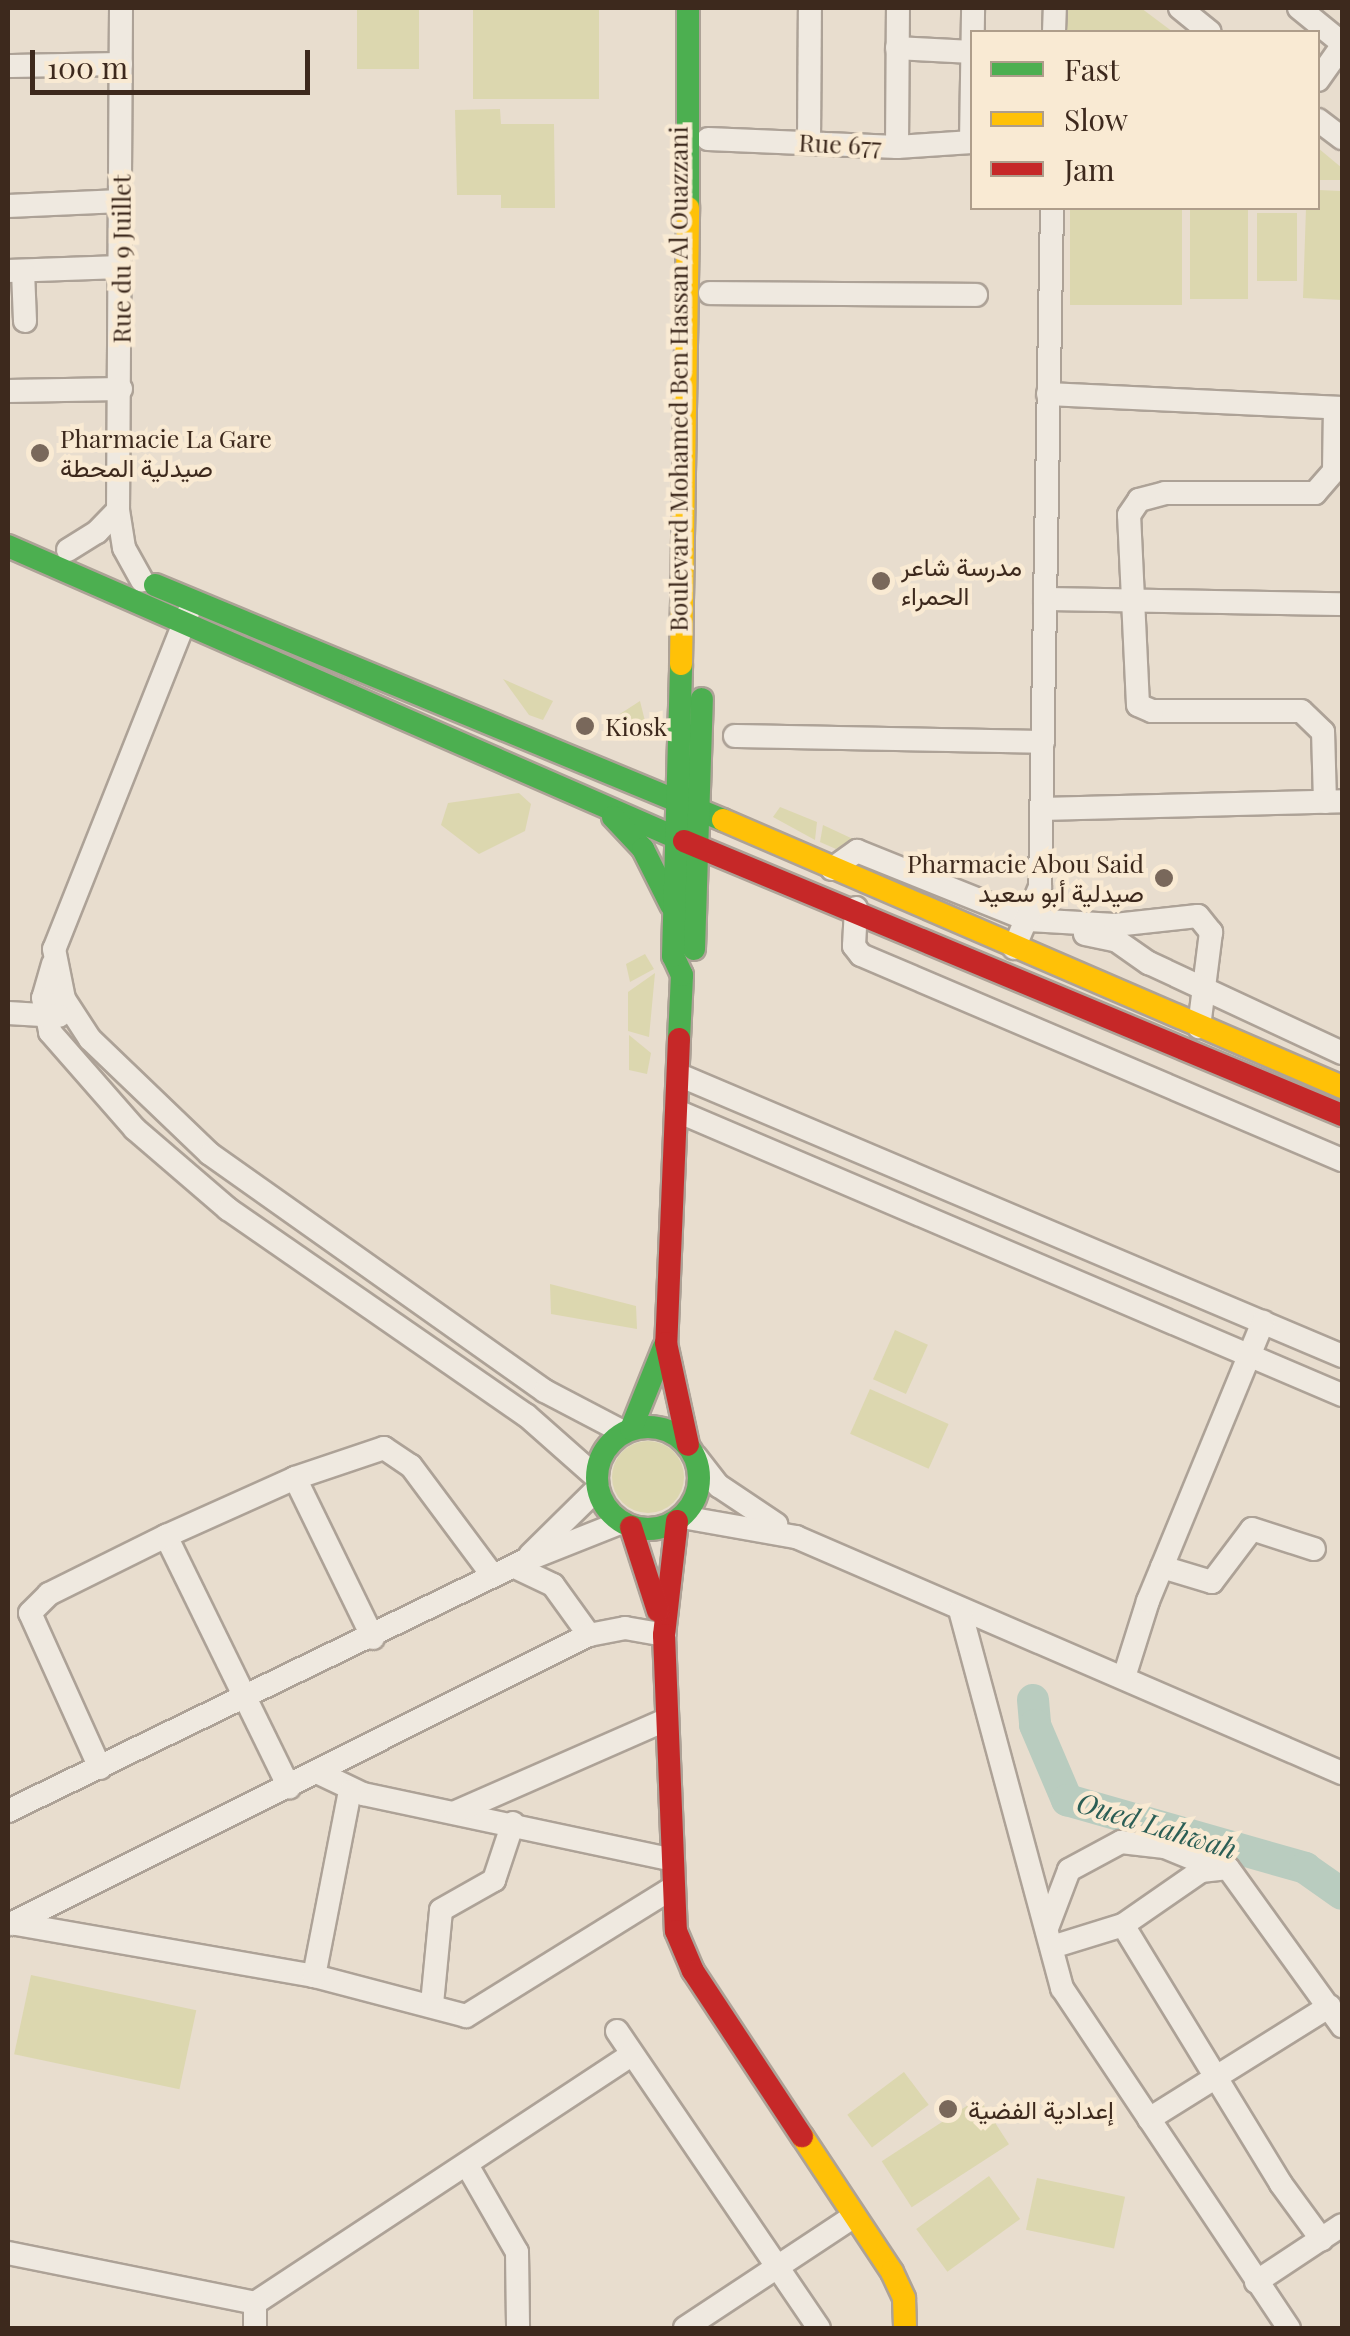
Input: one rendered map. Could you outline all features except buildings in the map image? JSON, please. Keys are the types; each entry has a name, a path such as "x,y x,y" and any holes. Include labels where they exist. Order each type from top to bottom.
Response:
{"street":[{"name":"Rue du 9 Juillet","path":"121,8 118,510 124,548 142,580"},
{"name":"Boulevard Mohamed Ben Hassan Al Ouazzani","path":"685,913 699,848 700,810 690,736 688,8"},
{"name":"Boulevard Mohamed Ben Hassan Al Ouazzani","path":"706,8 710,406"},
{"path":"809,142 810,8"},
{"path":"897,147 898,8"},
{"path":"1180,8 1208,30"},
{"path":"1299,8 1342,44 1320,77"},
{"path":"898,48 970,52"},
{"path":"8,66 121,64"},
{"path":"1320,122 1342,138"},
{"name":"Rue 677","path":"708,138 897,147 970,142"},
{"path":"8,206 121,202"},
{"path":"1014,948 1038,898 1043,808 1052,210"},
{"path":"25,321 15,271 121,268"},
{"path":"710,293 976,296"},
{"path":"8,391 121,389"},
{"path":"1043,808 1334,801 1324,732 1301,711 1138,705 1129,514 1140,500 1165,493 1315,493 1334,471 1339,408 1048,394"},
{"name":"Boulevard Mohamed Ben Hassan Al Ouazzani","path":"685,913 676,838 676,800 690,736 710,464"},
{"path":"68,550 97,532 118,510"},
{"path":"8,525 142,580 189,612 598,804 699,848 856,908 1342,1115"},
{"path":"8,546 609,772 1342,1087"},
{"path":"1045,599 1342,604"},
{"path":"189,612 60,929 44,1016 59,1047 108,1102 228,1209 526,1416 597,1483 627,1524 664,1635"},
{"path":"609,772 654,768 690,736 725,798 776,845"},
{"path":"736,736 1042,742"},
{"path":"598,804 642,849 685,913"},
{"path":"832,869 858,850 1028,920 1110,938 1205,991 1342,1053"},
{"path":"768,874 740,878 685,913 674,961 682,976 666,1343 699,1489 680,1519 664,1635 670,1890 676,1931 693,1971 899,2284 906,2328"},
{"path":"856,908 854,946 861,955 1342,1160"},
{"path":"1028,920 1133,924 1191,914 1204,920 1211,932 1199,1026"},
{"path":"1129,950 1133,924"},
{"path":"52,964 73,1016 171,1122 245,1181 544,1391 627,1431 662,1428 692,1451 719,1486 796,1537 960,1610 1126,1674 1342,1773"},
{"path":"8,1013 73,1016"},
{"path":"1090,1054 1106,1016"},
{"path":"678,1075 1342,1356"},
{"path":"677,1110 1342,1395"},
{"path":"228,1209 245,1181"},
{"path":"1126,1674 1162,1567 1264,1322"},
{"path":"520,1564 597,1483 604,1451 627,1431 666,1343"},
{"path":"100,1768 30,1613 50,1594 166,1536 295,1478 384,1448 411,1466 494,1576"},
{"path":"295,1478 373,1638"},
{"path":"8,1812 494,1576 627,1524 680,1519 796,1537"},
{"path":"1162,1567 1212,1582 1252,1530 1314,1550"},
{"path":"166,1536 225,1662 248,1695 288,1787"},
{"path":"520,1564 553,1586 590,1635"},
{"path":"960,1610 1070,2000 1289,2328"},
{"path":"9,1923 319,1773 590,1635 625,1628 664,1635"},
{"path":"456,1812 666,1720"},
{"path":"319,1773 350,1791 670,1859"},
{"path":"314,1976 350,1791"},
{"path":"432,2004 441,1910 494,1880 513,1823"},
{"path":"1050,1937 1070,1870 1121,1842 1166,1847 1241,1878 1336,2016 1215,2078 1148,2119"},
{"path":"1050,1937 1123,1925 1211,1866"},
{"path":"9,1923 314,1976 466,2016 670,1890"},
{"path":"1123,1925 1215,2078 1322,2240"},
{"path":"616,2031 779,2264 819,2328"},
{"path":"8,2253 255,2303 631,2055"},
{"path":"467,2165 518,2256 518,2328"},
{"path":"685,2328 854,2216"},
{"path":"1256,2282 1342,2225"},
{"path":"255,2303 255,2328"}],"shaded area":[{"path":"357,8 419,8 419,69 357,69"},
{"path":"473,8 599,8 599,99 473,99"},
{"path":"1066,8 1141,8 1170,30 1067,30"},
{"path":"500,109 501,124 554,124 555,208 501,208 501,195 457,195 455,110"},
{"path":"1320,150 1342,168 1342,180 1320,180"},
{"path":"1320,190 1342,191 1342,300 1303,298 1306,210 1320,210"},
{"path":"1070,210 1182,210 1182,305 1070,305"},
{"path":"1190,210 1248,210 1248,299 1190,299"},
{"path":"1257,213 1297,213 1297,281 1257,281"},
{"path":"503,679 553,701 543,720 529,715"},
{"path":"640,701 645,721 630,730 609,721"},
{"path":"519,793 531,804 525,831 479,854 441,825 448,803"},
{"path":"780,807 817,822 815,840 773,817"},
{"path":"823,825 853,839 836,849 820,842"},
{"path":"645,954 654,969 630,982 626,964"},
{"path":"655,973 649,1037 628,1031 628,992"},
{"path":"629,1035 651,1053 647,1074 629,1070"},
{"path":"550,1284 636,1306 637,1329 551,1314"},
{"path":"895,1330 928,1345 906,1394 873,1379"},
{"path":"870,1389 949,1424 929,1469 850,1434"},
{"path":"648,1441 674,1451 684,1477 674,1503 648,1513 622,1503 612,1477 622,1451"},
{"path":"31,1975 196,2010 179,2089 14,2054"},
{"path":"904,2072 929,2105 872,2147 847,2115"},
{"path":"979,2098 1009,2144 912,2207 882,2161"},
{"path":"989,2176 1020,2219 947,2272 916,2229"},
{"path":"1037,2178 1125,2197 1114,2249 1026,2230"}],"waterway":[{"name":"Oued Lahwah","path":"1033,1700 1035,1725 1067,1800 1305,1868 1342,1894"}],"traffic: fast":[{"path":"688,8 688,208"},
{"path":"8,546 684,841"},
{"path":"155,585 723,820"},
{"path":"679,1039 682,975 673,956 681,664"},
{"path":"694,949 702,699"},
{"path":"613,817 643,849 671,905"},
{"path":"631,1429 664,1347"},
{"path":"648,1427 677,1435 691,1449 699,1478 691,1507 677,1521 648,1529 619,1521 605,1507 597,1478 605,1449 619,1435 648,1427"}],"traffic: slow":[{"path":"681,664 688,208"},
{"path":"723,820 1342,1087"},
{"path":"802,2136 892,2272 904,2298 905,2328"}],"traffic: jam":[{"path":"684,841 1342,1115"},
{"path":"679,1039 666,1343 688,1445"},
{"path":"677,1521 664,1635 676,1931 693,1971 802,2136"},
{"path":"631,1527 658,1611"}],"place":[{"name":"Pharmacie La Gare صيدلية المحطة","path":"40,453"},
{"name":"مدرسة شاعر الحمراء","path":"881,581"},
{"name":"Kiosk","path":"585,726"},
{"name":"Pharmacie Abou Said صيدلية أبو سعيد","path":"1164,878"},
{"name":"إعدادية الفضية","path":"948,2109"}]}
